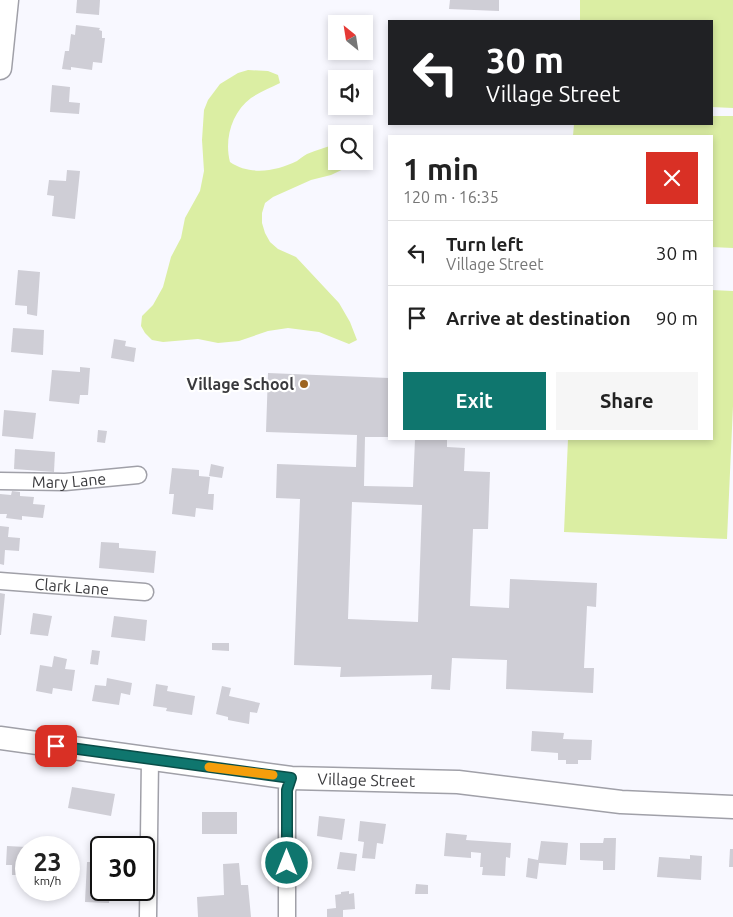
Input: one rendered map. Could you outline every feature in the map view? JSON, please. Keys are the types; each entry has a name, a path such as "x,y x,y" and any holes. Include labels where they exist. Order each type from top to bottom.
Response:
{"main road":[{"path":"0,68 7,0"},
{"name":"Village Street","path":"0,738 291,778 458,782 621,802 733,807"}],"street":[{"name":"Mary Lane","path":"0,480 65,482 138,475"},
{"name":"Clark Lane","path":"0,581 146,592"},
{"path":"148,917 150,759"},
{"path":"287,917 287,790 291,778"}],"green space":[{"path":"580,0 733,0 733,108 713,107 713,20 580,20"},
{"path":"248,70 268,71 278,75 280,83 251,98 234,118 228,144 230,162 246,169 272,169 297,161 307,154 328,147 328,170 342,170 311,180 273,197 265,203 262,223 270,242 278,249 296,257 339,303 350,322 357,340 349,344 319,332 288,328 268,331 239,341 218,343 198,339 163,342 152,340 141,326 142,316 153,305 163,287 171,257 181,238 185,218 200,191 204,171 202,140 204,110 208,100 220,84 238,73"},
{"path":"713,116 733,116 733,248 713,247 713,135 573,135 574,125 713,125"},
{"path":"713,290 733,291 733,406 727,539 564,532 568,440 713,440"}],"building":[{"path":"77,0 100,0 99,15 76,13"},
{"path":"450,0 499,0 499,11 449,9"},
{"path":"76,25 100,28 102,38 105,38 102,63 93,62 92,70 71,67 71,70 62,69 65,51 69,51 71,34 75,35"},
{"path":"52,85 70,87 69,102 80,103 79,114 50,112"},
{"path":"67,170 80,171 75,219 52,216 54,196 47,195 49,180 66,181"},
{"path":"18,270 40,272 37,316 27,314 27,306 15,305"},
{"path":"13,328 44,330 43,355 11,352"},
{"path":"114,339 126,341 125,346 136,348 134,362 111,358"},
{"path":"80,367 90,368 88,395 80,395 79,404 49,401 52,370 80,372"},
{"path":"268,373 388,378 388,437 365,437 364,486 413,487 415,440 447,440 447,447 465,448 464,471 490,472 488,529 473,529 470,606 509,608 510,579 597,583 596,607 587,606 584,668 594,668 593,693 506,689 507,660 452,658 450,690 431,689 432,675 340,677 341,667 294,665 300,499 276,498 277,464 356,467 357,435 266,432","holes":["352,502 422,505 418,622 348,619"]},
{"path":"4,410 36,413 33,439 2,436"},
{"path":"98,430 107,431 105,443 97,442"},
{"path":"15,449 55,452 54,472 14,469"},
{"path":"211,464 224,467 222,478 209,476"},
{"path":"172,468 199,470 199,476 210,477 208,494 214,494 213,510 196,508 195,517 172,514 174,494 169,494"},
{"path":"12,491 20,492 20,496 34,497 33,504 45,505 43,518 22,516 22,520 6,518 7,514 0,514 0,494 11,495"},
{"path":"0,526 9,527 8,537 20,538 19,551 5,550 4,565 0,564"},
{"path":"101,542 119,543 119,548 156,551 154,573 99,568"},
{"path":"0,593 5,594 1,635 0,635"},
{"path":"33,613 52,616 48,636 30,634"},
{"path":"114,616 147,620 145,641 111,637"},
{"path":"212,643 229,643 229,651 212,650"},
{"path":"92,650 100,651 98,665 90,664"},
{"path":"54,656 67,659 65,669 75,670 72,691 53,688 52,694 36,691 40,665 52,667"},
{"path":"107,678 132,683 130,695 121,693 119,705 92,701 95,685 106,686"},
{"path":"156,684 168,686 167,691 195,696 192,715 166,711 167,708 153,706"},
{"path":"222,686 231,688 229,696 260,703 257,713 250,712 249,724 228,720 228,717 216,714"},
{"path":"532,731 564,733 563,739 592,740 591,760 578,760 578,764 566,764 566,760 558,760 558,753 531,751"},
{"path":"72,787 115,794 111,816 68,808"},
{"path":"202,812 237,812 237,834 202,834"},
{"path":"319,816 345,819 342,840 317,836"},
{"path":"360,821 386,824 383,844 377,843 375,859 362,858 364,842 358,841"},
{"path":"446,833 467,835 466,840 511,843 510,858 506,857 505,876 482,875 483,867 480,867 481,853 471,852 471,858 444,856"},
{"path":"604,838 616,838 615,870 603,870 603,861 580,860 580,843 603,843"},
{"path":"541,841 568,843 566,865 539,863 537,879 526,877 528,858 538,860"},
{"path":"7,846 15,846 15,875 12,875 12,865 6,865"},
{"path":"730,849 733,849 733,867 729,867"},
{"path":"340,852 357,854 355,871 337,869"},
{"path":"690,855 702,856 701,880 657,877 659,857 690,859"},
{"path":"87,862 90,862 90,901 109,901 109,903 85,902"},
{"path":"239,863 241,885 248,885 251,917 198,917 197,897 224,895 223,864"},
{"path":"416,884 428,885 428,894 415,894"},
{"path":"349,891 349,894 354,893 355,909 343,910 343,917 327,917 327,909 336,908 335,895"}],"slow traffic":[{"path":"209,767 273,775"}],"place":[{"name":"Village School","path":"304,384"}],"route":[{"path":"56,746 291,778 287,790 287,863"}]}
